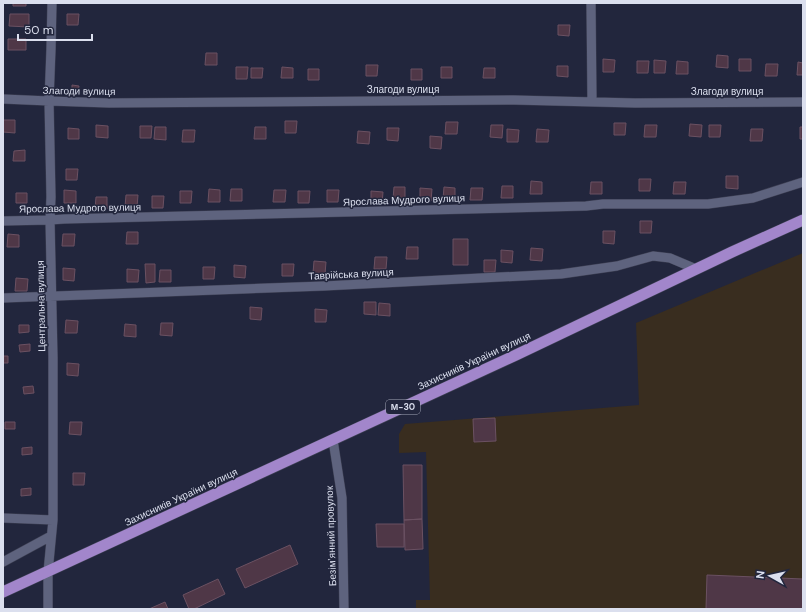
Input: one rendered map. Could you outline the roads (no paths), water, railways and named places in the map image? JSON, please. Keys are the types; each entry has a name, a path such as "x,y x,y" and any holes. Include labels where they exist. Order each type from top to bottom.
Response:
{"highway":[{"name":"Захисників України вулиця","path":"3,592 333,440 803,220"}],"street":[{"name":"Центральна вулиця","path":"48,609 48,572 53,520 53,357 49,101 52,3"},
{"path":"591,3 592,101"},
{"name":"Злагоди вулиця","path":"3,99 109,103 514,100 635,103 803,102"},
{"name":"Ярослава Мудрого вулиця","path":"3,221 50,220 64,218 193,217 578,207 603,204 708,204 754,198 803,182"},
{"name":"Таврійська вулиця","path":"3,298 324,286 561,274 617,266 653,256 670,258 696,269"},
{"name":"Безімʼянний провулок","path":"333,440 342,498 344,609"},
{"path":"3,518 53,520"},
{"path":"3,562 51,536"}]}
